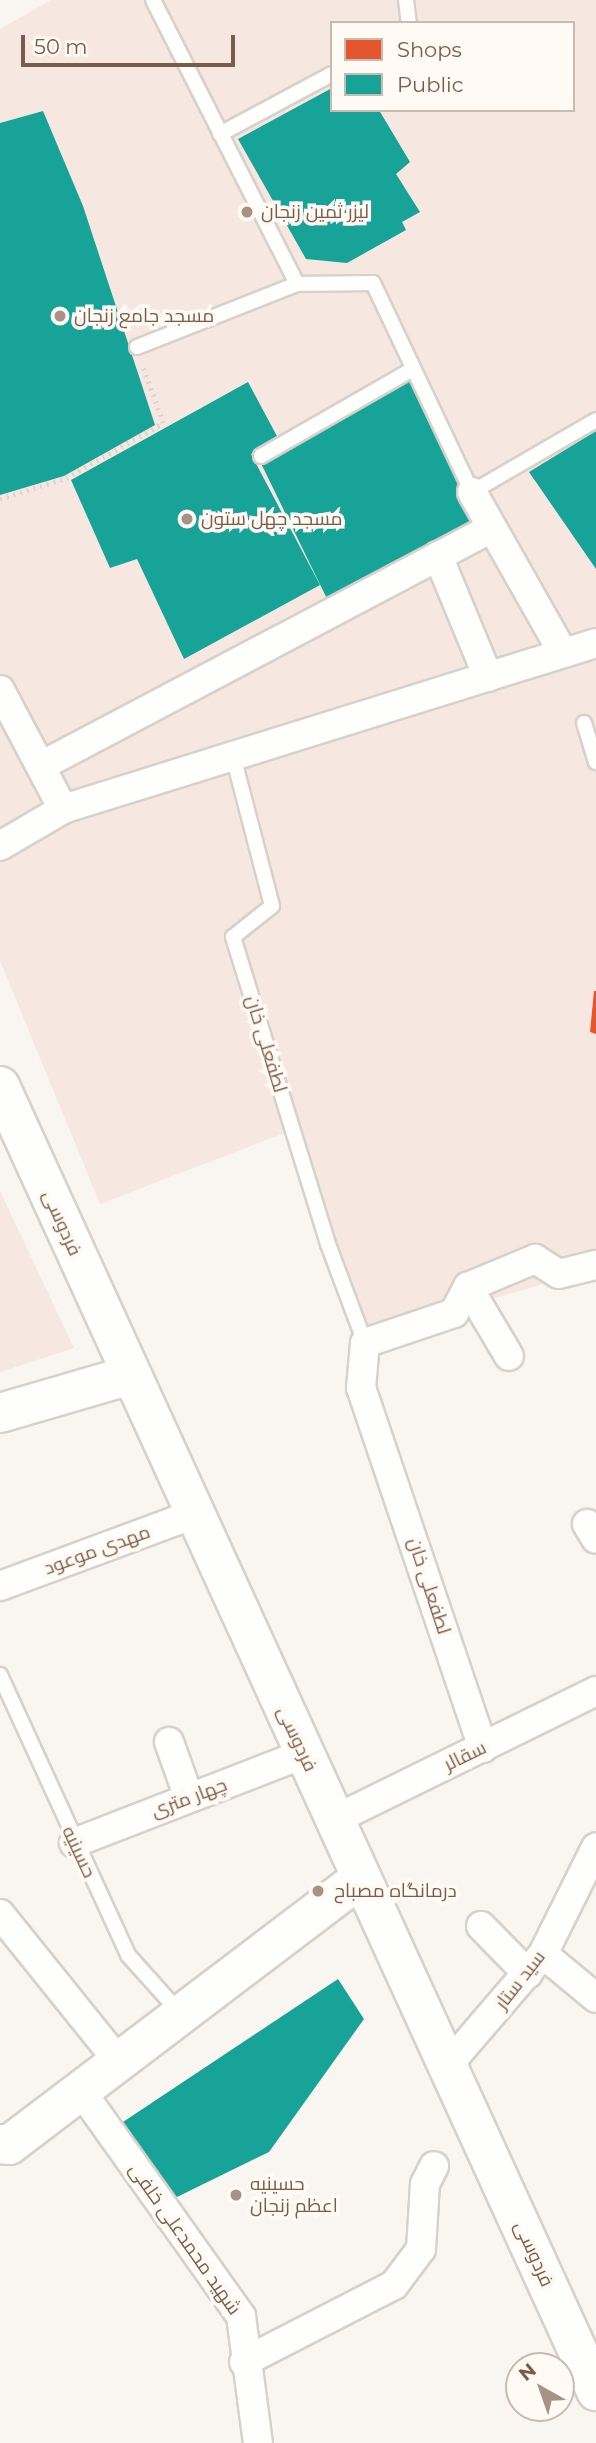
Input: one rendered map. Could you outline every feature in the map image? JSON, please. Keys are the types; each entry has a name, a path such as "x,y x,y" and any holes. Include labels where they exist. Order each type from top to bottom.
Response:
{"main road":[{"name":"فردوسی","path":"0,1086 596,2391"},
{"path":"0,1413 131,1375"},
{"path":"0,2144 9,2145 361,1878"}],"street":[{"path":"472,492 563,653"},
{"path":"41,766 492,528"},
{"path":"438,556 488,677"},
{"path":"0,846 63,809 596,643"},
{"path":"0,690 63,809"},
{"path":"365,1343 454,1313 468,1287 535,1259 559,1274 596,1265"},
{"path":"468,1287 509,1356"},
{"name":"لطفعلی خان","path":"365,1343 361,1388 483,1748"},
{"name":"مهدی موعود","path":"0,1586 195,1514"},
{"name":"سقالر","path":"334,1820 596,1691"},
{"path":"169,1742 189,1798"},
{"name":"چهار متری","path":"74,1843 304,1754"},
{"name":"سید ستار","path":"447,2065 536,1964 596,1847"},
{"path":"0,1914 119,2062"},
{"path":"481,1926 536,1964 596,1997"},
{"name":"شهید محمدعلی خلفی","path":"81,2091 159,2189 241,2316 253,2440"},
{"path":"244,2362 394,2285 421,2249 425,2185 434,2166"}],"lane":[{"path":"153,0 297,284"},
{"path":"406,0 408,21"},
{"path":"220,134 330,75"},
{"path":"136,347 297,284 373,283 472,492 596,420"},
{"path":"261,456 413,369"},
{"path":"584,723 596,762"},
{"name":"لطفعلی خان","path":"233,756 272,906 233,937 328,1244 365,1343"},
{"name":"حسینیه","path":"0,1675 74,1843 128,1955 181,2014"}],"path":[{"path":"0,499 66,478 163,423 136,347"}],"shaded area":[{"path":"51,0 596,0 596,1269 369,1334 292,1130 100,1204 0,961 0,29"},
{"path":"0,1191 74,1348 0,1372"}],"building: Shops":[{"path":"596,991 596,1034 590,1032"}],"building: Public":[{"path":"330,89 330,112 380,112 410,162 396,174 420,212 402,222 406,230 347,263 306,259 238,139"},
{"name":"مسجد جامع زنجان","path":"43,111 83,206 155,425 64,476 0,495 0,123"},
{"path":"408,377 482,528 329,603 255,452"},
{"name":"مسجد چهل ستون","path":"248,382 278,438 251,454 320,585 184,659 137,559 110,568 71,480"},
{"path":"596,431 596,569 529,472"},
{"path":"338,1979 364,2019 269,2152 177,2197 171,2193 123,2122"}],"place":[{"name":"لیزر ثمین زنجان","path":"247,212"},
{"name":"مسجد جامع زنجان","path":"60,316"},
{"name":"مسجد چهل ستون","path":"187,519"},
{"name":"درمانگاه مصباح","path":"318,1891"},
{"name":"حسینیه اعظم زنجان","path":"236,2195"}]}
